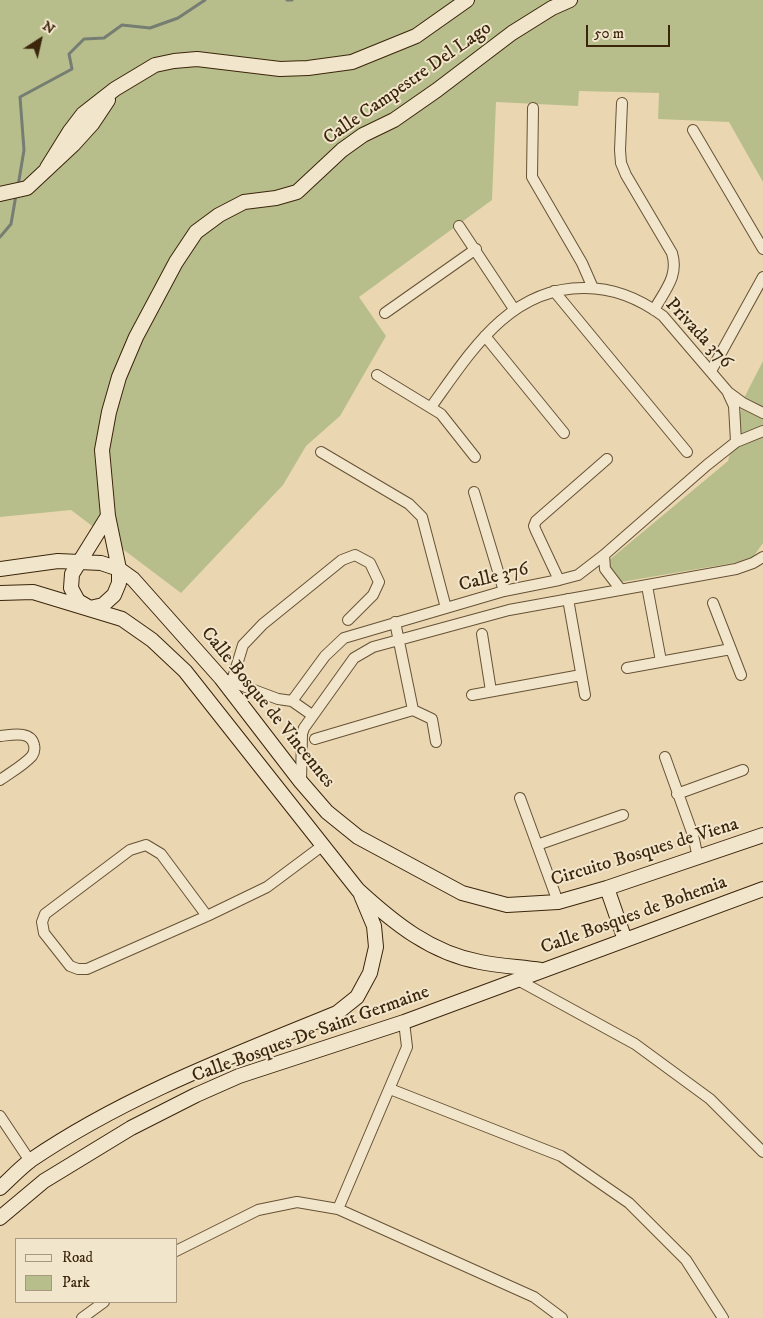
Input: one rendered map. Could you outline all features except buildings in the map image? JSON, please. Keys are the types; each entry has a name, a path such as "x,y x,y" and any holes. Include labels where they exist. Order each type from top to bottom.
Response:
{"main road":[{"name":"Calle Campestre Del Lago","path":"0,194 27,188 73,145 92,124 115,89 155,66 174,61 197,59 280,69 308,68 352,62 416,36 466,0"},
{"name":"Calle Campestre Del Lago","path":"90,608 103,605 114,596 119,583 119,569 108,516 102,450 109,412 119,377 140,329 176,262 196,232 219,215 244,202 276,198 297,192 342,150 356,140 394,120 512,33 552,8 570,0"},
{"path":"90,608 78,601 71,588 72,574 108,516"},
{"name":"Calle Bosque de Vincennes","path":"0,569 58,561 102,562 119,569 133,579 226,680 302,782 327,812 358,837 462,893 507,905"},
{"path":"0,593 33,592 90,608 122,619 152,640 184,670 358,890"},
{"name":"Circuito Bosques de Viena","path":"507,905 558,902 607,888 763,835"},
{"path":"607,888 625,940"},
{"name":"Calle Bosques de Bohemia","path":"358,890 385,915 414,936 446,952 479,962 545,970 763,889"},
{"name":"Calle Bosques De Saint Germaine","path":"0,1188 30,1161 102,1117 164,1085 337,1013 357,997 370,972 376,947 374,926 358,890"},
{"name":"Calle Bosques De Saint Germaine","path":"0,1218 44,1181 131,1128 196,1095 239,1076 404,1022 545,970"}],"street":[{"path":"622,103 620,163 672,253 675,264 674,274 654,310"},
{"path":"534,108 532,177 582,263 593,288"},
{"path":"693,130 763,250"},
{"path":"459,226 514,309"},
{"path":"385,313 476,249"},
{"path":"711,371 763,277"},
{"name":"Privada 376","path":"431,408 485,336 514,309 528,301 554,291 570,288 610,290 630,297 654,310 663,316 728,392"},
{"path":"554,291 687,452"},
{"path":"485,336 564,433"},
{"path":"378,375 441,414 475,457"},
{"path":"728,392 743,403 763,413"},
{"path":"728,392 734,406 736,442"},
{"name":"Calle 376","path":"292,701 325,656 344,638 504,591 578,575 604,555 706,465 736,442 763,431"},
{"path":"321,452 409,504 422,517 446,608"},
{"path":"559,580 534,526 536,521 607,459"},
{"path":"474,492 504,591"},
{"path":"312,714 292,701 278,699 226,680 243,645 263,624 342,560 354,555 370,563 379,582 373,595 348,620"},
{"path":"604,555 605,569 621,590"},
{"name":"Calle 376","path":"302,782 302,731 312,714 354,658 373,648 509,610 736,569 753,564 763,557"},
{"path":"646,586 661,661"},
{"path":"568,599 585,695"},
{"path":"713,603 741,675"},
{"path":"395,622 413,710"},
{"path":"482,634 491,691"},
{"path":"627,668 731,648"},
{"path":"472,694 581,675"},
{"path":"315,739 413,710 432,719 436,742"},
{"path":"0,736 18,734 26,736 33,741 35,749 32,756 0,780"},
{"path":"665,758 692,835 698,858"},
{"path":"677,794 743,770"},
{"path":"520,798 558,902"},
{"path":"537,845 624,815"},
{"path":"207,916 161,854 146,845 130,850 45,914 42,922 44,933 70,966 78,969 87,969 207,916 268,887 322,846"},
{"path":"518,980 635,1044 710,1099 763,1152"},
{"path":"338,1209 407,1047 404,1022"},
{"path":"390,1089 561,1156 628,1203 648,1222 686,1260 723,1318"},
{"path":"0,1116 30,1161"},
{"path":"178,1250 258,1210 297,1202 338,1209 534,1297 562,1318"},
{"path":"82,1318 103,1303"}],"green space":[{"path":"0,0 763,0 763,182 729,122 658,119 659,93 579,91 578,106 496,102 492,200 359,297 386,336 340,416 306,446 283,485 181,593 71,510 0,517"},
{"path":"763,361 763,543 751,560 615,583 608,561 728,461 744,398"}],"waterway":[{"path":"18,186 24,150 20,97 72,69 69,54 84,39 104,38 122,25 150,28 178,18 205,0"},
{"path":"287,0 292,0"},
{"path":"0,237 11,224 16,195"}]}
